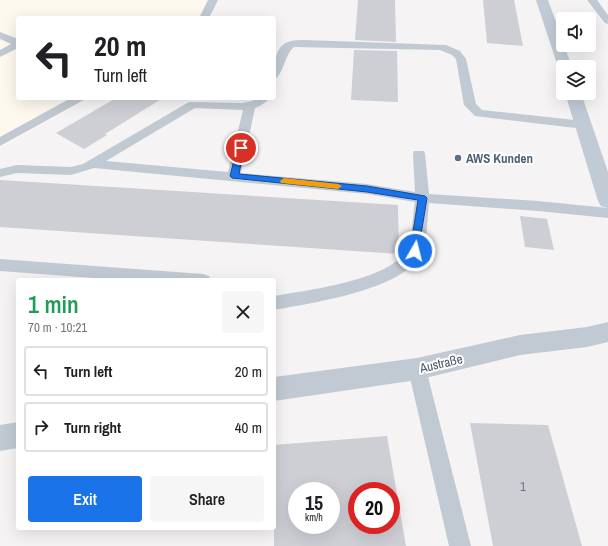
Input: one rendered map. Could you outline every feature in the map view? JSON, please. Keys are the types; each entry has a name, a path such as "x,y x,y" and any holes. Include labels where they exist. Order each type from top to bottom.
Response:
{"main road":[{"path":"542,0 563,60"},
{"path":"575,100 608,201"}],"street":[{"name":"Austraße","path":"276,389 417,369 520,345 586,337 608,332"},
{"path":"0,438 16,435"}],"lane":[{"path":"205,16 213,0"},
{"path":"592,0 608,21"},
{"path":"0,35 16,43"},
{"path":"276,71 284,50 292,44 305,43 442,47 456,53 461,60 470,105 479,114 584,125"},
{"path":"0,54 16,45"},
{"path":"0,142 76,100"},
{"path":"0,173 17,169 71,171 92,164 193,104 242,107 256,104 262,100"},
{"path":"234,176 250,105"},
{"path":"276,303 355,286 380,277 400,267 415,251 422,198 419,154"},
{"path":"92,164 367,189 422,198 608,213"},
{"path":"0,265 176,278"},
{"path":"417,369 460,546"}],"shaded area":[{"path":"0,0 218,0 210,16 16,16 16,100 86,100 0,148"}],"building":[{"path":"358,0 395,0 396,42 355,40"},
{"path":"483,0 514,0 523,46 487,43"},
{"path":"354,50 397,51 398,102 351,100"},
{"path":"113,100 160,100 84,149 56,133"},
{"path":"0,180 398,205 399,254 0,227"},
{"path":"520,216 547,219 554,250 525,247"},
{"path":"470,423 548,425 582,546 493,546"},
{"path":"387,436 395,482 348,482 348,534 400,534 400,511 406,546 274,546 274,530 276,530 276,445"}],"slow traffic":[{"path":"284,181 338,186"}],"place":[{"name":"AWS Kunden","path":"458,158"}],"route":[{"path":"241,148 234,176 367,189 422,198 415,251"}]}
